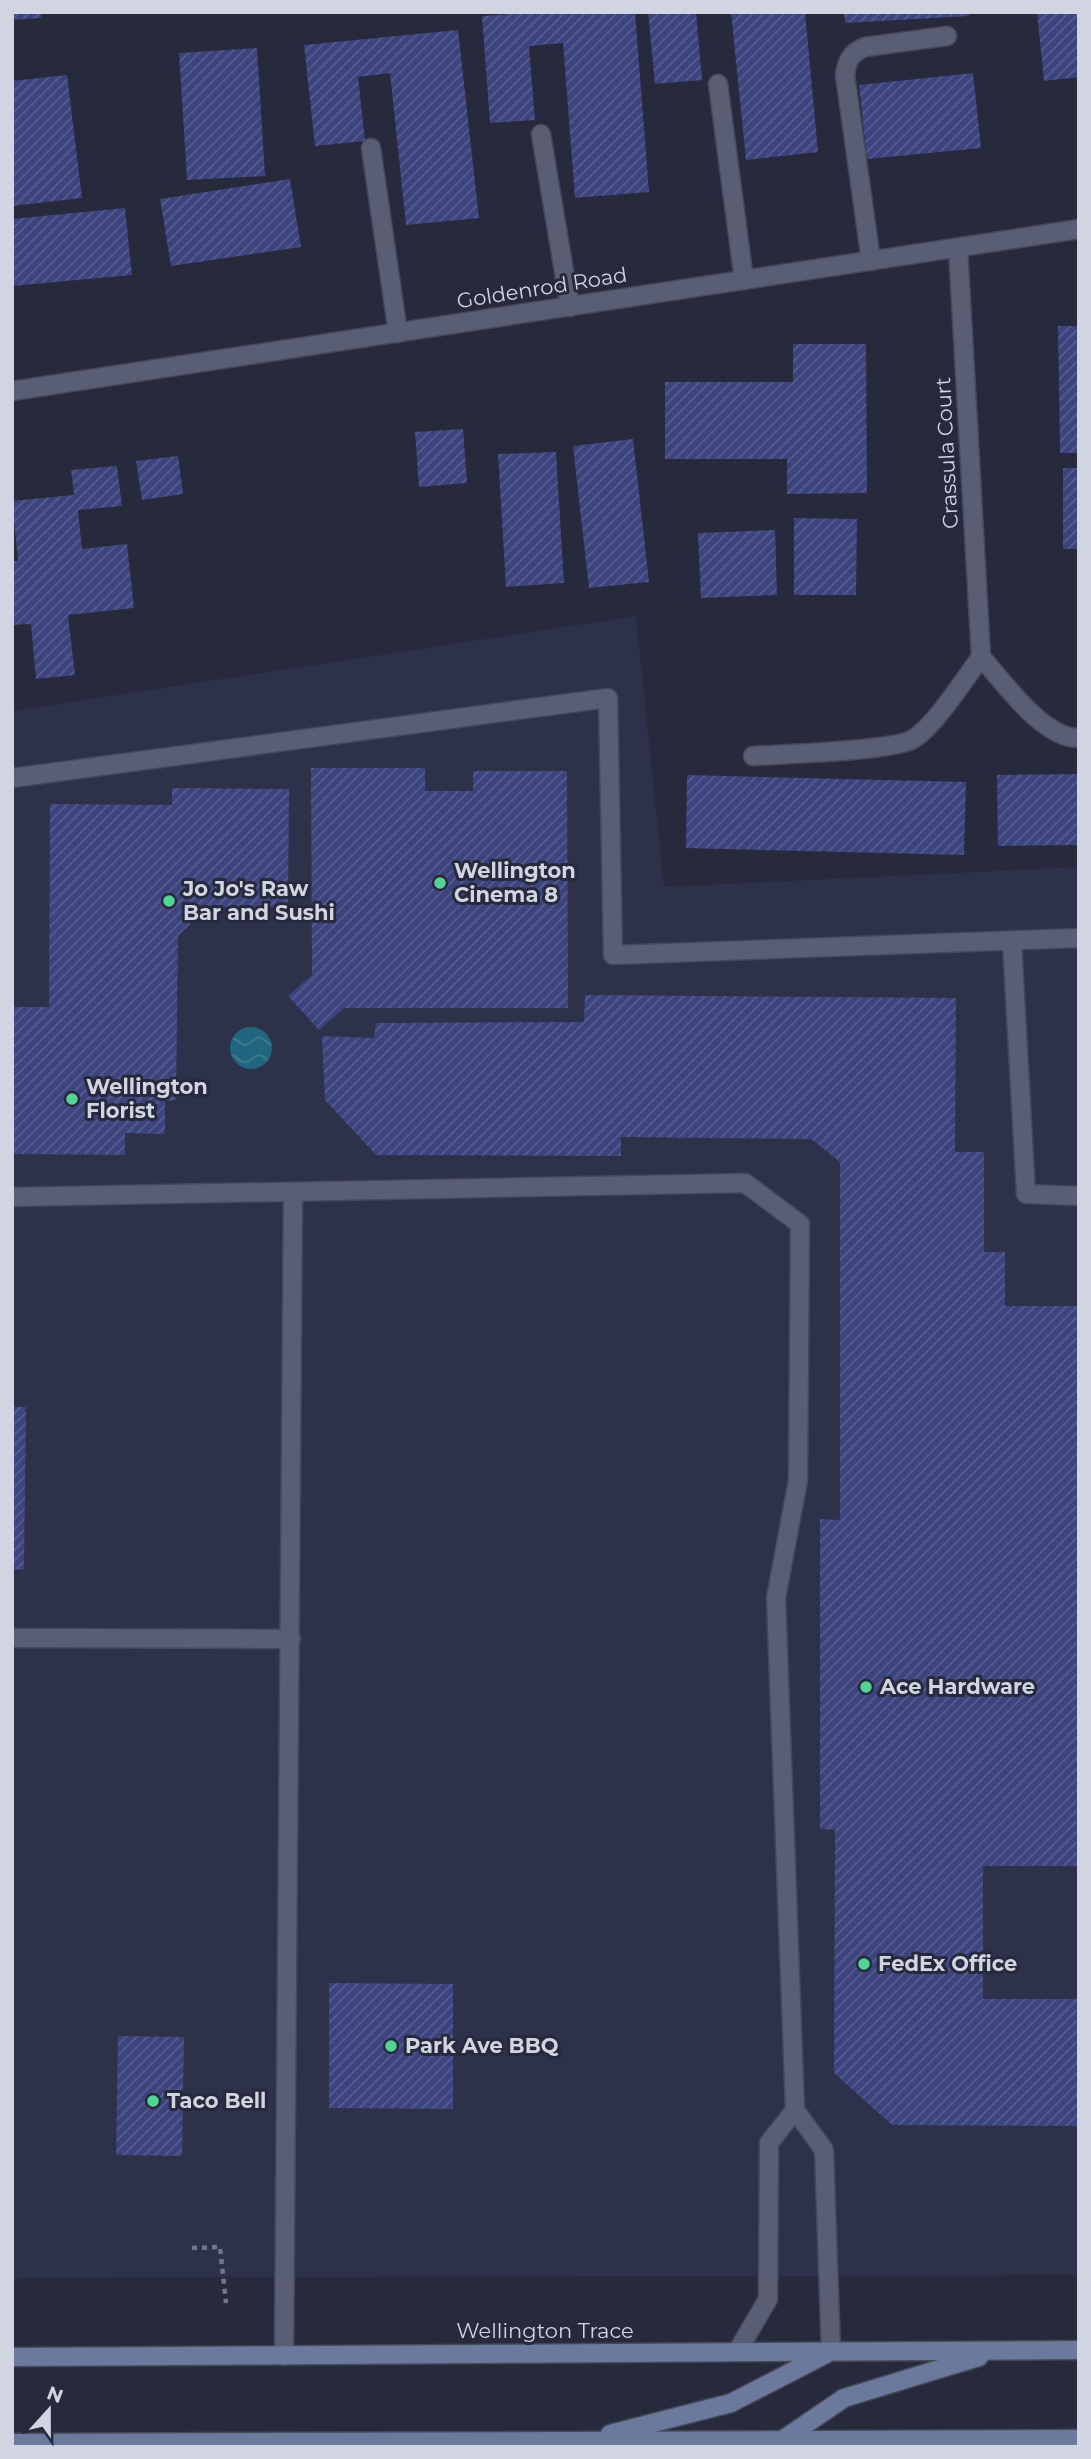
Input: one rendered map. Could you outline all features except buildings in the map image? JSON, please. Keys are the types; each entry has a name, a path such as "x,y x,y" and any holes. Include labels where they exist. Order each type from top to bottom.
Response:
{"street":[{"path":"871,261 845,75 846,62 855,51 865,47 947,36"},
{"path":"718,84 744,280"},
{"path":"541,134 570,307"},
{"path":"371,148 398,333"},
{"name":"Goldenrod Road","path":"12,391 1079,229"},
{"name":"Crassula Court","path":"958,248 981,657"},
{"path":"753,756 881,746 912,740 939,712 981,657 1035,716 1053,731 1079,738"},
{"path":"12,778 608,698 613,955 1079,938"},
{"path":"1012,942 1026,1194 1079,1196"},
{"path":"12,1197 745,1183 800,1224 798,1480 776,1598 795,2110 824,2150 831,2351 731,2403 583,2441"},
{"path":"284,2356 293,1192"},
{"path":"12,1638 291,1639"},
{"path":"737,2352 768,2299 769,2143 795,2110"},
{"path":"781,2444 844,2398 999,2350"},
{"name":"Wellington Trace","path":"12,2357 1079,2350"},
{"path":"12,2443 583,2441 860,2444 1043,2443 1079,2439"}],"path":[{"path":"192,2248 220,2247 226,2303"}],"shaded area":[{"path":"636,616 664,887 1079,867 1079,2275 12,2278 12,711"}],"water":[{"path":"251,1027 266,1033 272,1048 266,1063 251,1069 236,1063 230,1048 236,1033"}],"place":[{"name":"Wellington Cinema 8","path":"440,883"},
{"name":"Jo Jo's Raw Bar and Sushi","path":"169,901"},
{"name":"Wellington Florist","path":"72,1099"},
{"name":"Ace Hardware","path":"866,1687"},
{"name":"FedEx Office","path":"864,1964"},
{"name":"Park Ave BBQ","path":"391,2046"},
{"name":"Taco Bell","path":"153,2101"}]}
